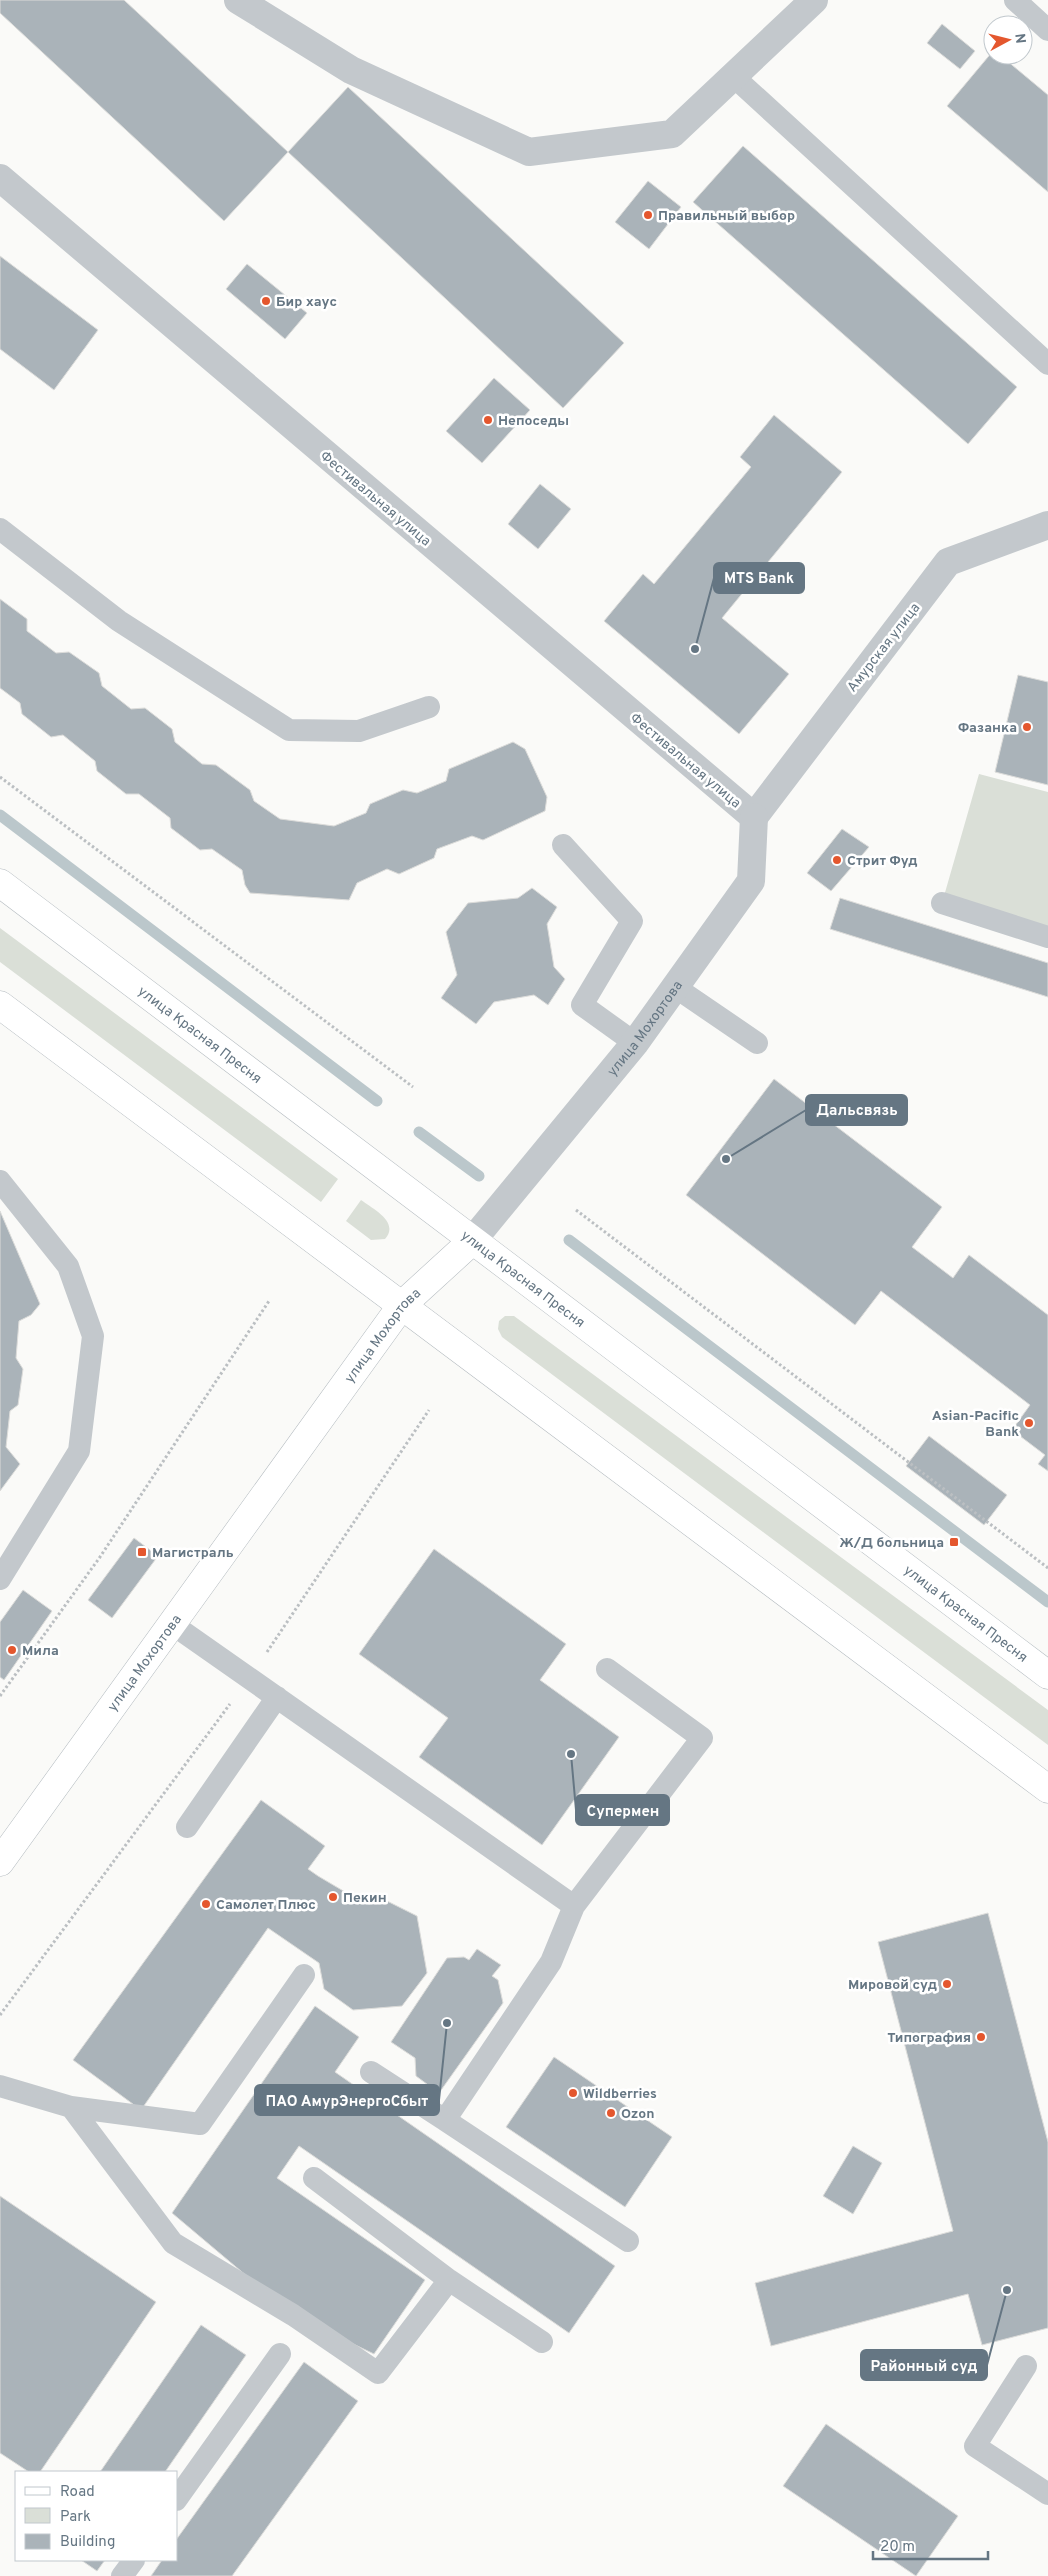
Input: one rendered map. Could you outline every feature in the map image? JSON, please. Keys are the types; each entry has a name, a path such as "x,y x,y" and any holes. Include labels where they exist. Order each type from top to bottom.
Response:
{"street":[{"path":"238,0 351,70 529,152 672,134 814,0"},
{"name":"Фестивальная улица","path":"0,178 754,817"},
{"name":"Амурская улица","path":"754,817 948,562 1048,525"},
{"name":"улица Мохортова","path":"0,1862 402,1305 472,1241 635,1043 751,881 754,817"},
{"name":"улица Красная Пресня","path":"0,883 1048,1675"},
{"path":"0,1005 1048,1788"}],"lane":[{"path":"1015,0 1048,30"},
{"path":"732,76 1048,364"},
{"path":"0,529 119,621 289,730 359,731 429,707"},
{"path":"563,845 632,920 582,1005 635,1043"},
{"path":"942,903 1048,937"},
{"path":"675,987 757,1043"},
{"path":"0,1181 68,1266 93,1336 79,1451 0,1579"},
{"path":"172,1624 574,1906"},
{"path":"444,2120 551,1962 574,1906 702,1738 607,1670"},
{"path":"186,1827 277,1698"},
{"path":"0,2086 72,2107 200,2124 304,1975"},
{"path":"371,2072 628,2242"},
{"path":"72,2107 173,2242 293,2315 378,2373 450,2280"},
{"path":"314,2178 450,2280 542,2342"},
{"path":"178,2497 280,2354"},
{"path":"1026,2366 975,2446 1048,2494"},
{"path":"122,2576 133,2561"}],"path":[{"path":"0,777 413,1087"},
{"path":"576,1210 1048,1568"},
{"path":"0,1696 100,1557 270,1300"},
{"path":"0,2015 249,1678 429,1410"}],"green space":[{"path":"979,774 1048,792 1048,933 942,903"},
{"path":"0,928 338,1179 321,1202 0,962"},
{"path":"361,1200 383,1216 387,1222 389,1233 385,1239 371,1240 346,1221"},
{"path":"505,1316 514,1316 1048,1710 1048,1745 502,1337 498,1329 499,1321"}],"building":[{"path":"0,0 124,0 288,152 224,221 0,13"},
{"path":"942,24 975,51 960,69 927,43"},
{"path":"983,63 983,65 1012,65 1048,95 1048,192 947,106"},
{"path":"348,87 624,343 563,408 288,152"},
{"path":"743,146 1017,387 968,444 693,202"},
{"name":"Правильный выбор","path":"648,181 681,207 649,249 615,222"},
{"path":"0,256 98,330 54,390 0,349"},
{"name":"Бир хаус","path":"247,264 307,313 285,339 226,289"},
{"name":"Непоседы","path":"494,378 530,410 482,463 446,431"},
{"path":"774,415 842,472 722,618 789,674 739,734 604,621 643,574 654,584 751,467 740,457"},
{"path":"540,484 571,509 538,549 508,524"},
{"path":"0,599 27,619 27,631 56,653 69,652 99,673 102,686 131,709 145,708 172,729 175,742 202,764 216,765 250,790 254,801 280,819 334,826 366,813 370,804 403,790 417,793 446,781 449,769 513,742 525,749 547,797 545,811 483,840 472,836 437,849 434,858 399,874 387,869 357,883 349,900 250,893 245,885 242,870 212,849 200,850 171,828 170,818 139,794 126,794 97,771 95,761 63,735 51,737 22,714 20,703 0,688"},
{"name":"Фазанка","path":"1018,675 1048,682 1048,785 995,772"},
{"name":"Стрит Фуд","path":"842,829 869,847 831,891 807,873"},
{"path":"532,888 557,907 547,924 554,967 565,979 548,1005 534,995 494,1002 476,1024 441,998 457,975 446,932 468,903 518,898"},
{"path":"840,898 1048,963 1048,997 830,929"},
{"path":"774,1079 942,1207 912,1247 953,1278 969,1255 1048,1315 1048,1471 1038,1464 1045,1455 1012,1430 1030,1405 881,1291 855,1325 686,1195"},
{"path":"0,1211 40,1304 31,1315 19,1321 16,1358 23,1369 18,1405 10,1411 6,1447 20,1464 0,1491"},
{"path":"929,1436 1007,1495 984,1525 906,1466"},
{"path":"134,1538 158,1556 112,1618 88,1600"},
{"path":"434,1549 566,1644 540,1680 619,1737 542,1845 419,1757 448,1718 359,1654"},
{"name":"Мила","path":"23,1590 52,1611 4,1680 0,1677 0,1622"},
{"path":"261,1800 325,1846 308,1869 362,1902 383,1899 417,1916 427,1973 402,2006 353,2010 324,1989 319,1963 268,1928 141,2110 73,2060"},
{"path":"988,1913 1048,2142 1048,2328 982,2345 968,2294 771,2346 755,2283 953,2231 878,1942"},
{"path":"477,1949 501,1965 492,1976 498,1980 503,2003 439,2093 416,2076 415,2058 391,2042 447,1958 464,1957 469,1960"},
{"path":"315,2006 359,2037 335,2072 615,2266 569,2333 299,2146 277,2178 425,2280 374,2354 293,2315 172,2213"},
{"path":"554,2057 672,2137 625,2207 506,2127"},
{"path":"853,2146 882,2163 853,2214 823,2196"},
{"path":"0,2196 156,2302 41,2471 27,2471 0,2453"},
{"path":"201,2325 246,2355 166,2471 101,2471"},
{"path":"304,2362 358,2401 232,2576 151,2576 161,2561 178,2561 178,2537"},
{"path":"826,2424 958,2516 916,2576 783,2486"},
{"path":"82,2561 104,2561 97,2571"}],"waterway":[{"path":"0,815 377,1101"},
{"path":"419,1132 479,1176"},
{"path":"569,1240 1048,1602"}],"place":[{"name":"Правильный выбор","path":"648,215"},
{"name":"Бир хаус","path":"266,301"},
{"name":"Непоседы","path":"488,420"},
{"name":"MTS Bank","path":"695,649"},
{"name":"Фазанка","path":"1027,727"},
{"name":"Стрит Фуд","path":"837,860"},
{"name":"Дальсвязь","path":"726,1159"},
{"name":"Asian-Pacific Bank","path":"1029,1423"},
{"name":"Ж/Д больница","path":"954,1542"},
{"name":"Магистраль","path":"142,1552"},
{"name":"Мила","path":"12,1650"},
{"name":"Cупермен","path":"571,1754"},
{"name":"Пекин","path":"333,1897"},
{"name":"Самолет Плюс","path":"206,1904"},
{"name":"Мировой суд","path":"947,1984"},
{"name":"ПАО АмурЭнергоСбыт","path":"447,2023"},
{"name":"Типография","path":"981,2037"},
{"name":"Wildberries","path":"573,2093"},
{"name":"Ozon","path":"611,2113"},
{"name":"Районный суд","path":"1007,2290"}]}
